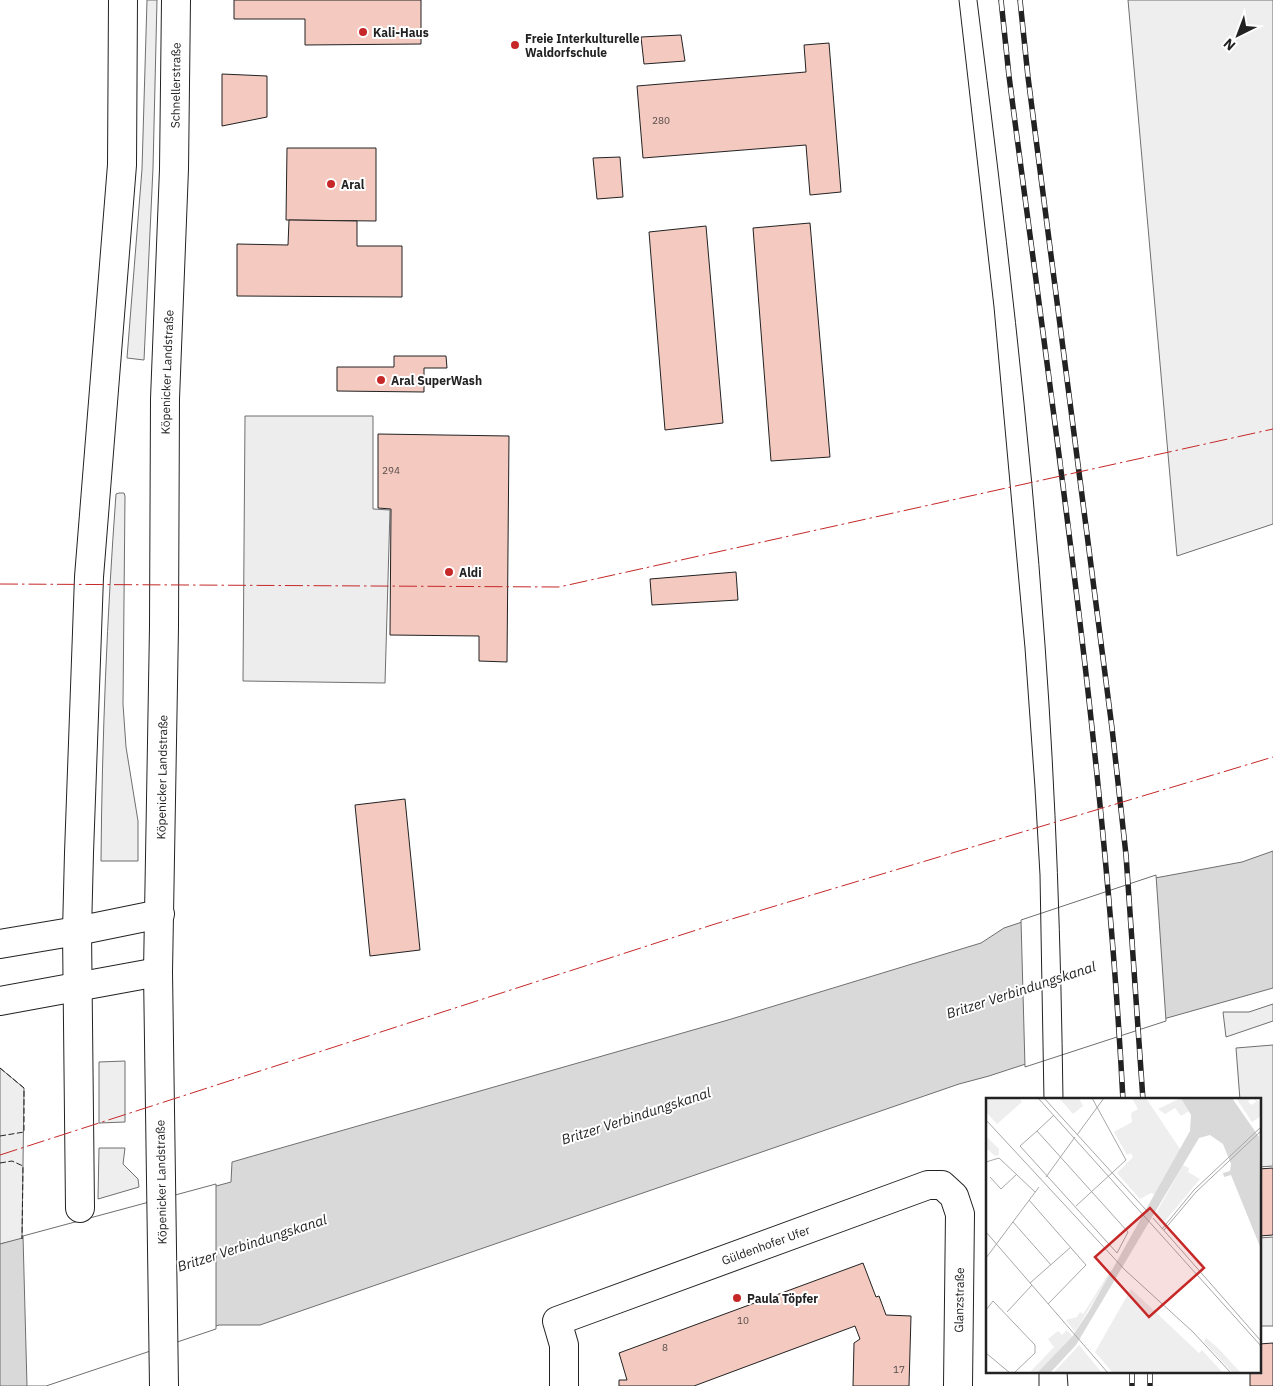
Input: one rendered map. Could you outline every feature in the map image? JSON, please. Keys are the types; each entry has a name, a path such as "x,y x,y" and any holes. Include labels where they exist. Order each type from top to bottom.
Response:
{"main road":[{"path":"80,1208 77,931 89,577 122,166 123,0"},
{"name":"Schnellerstraße","path":"174,169 176,0"},
{"name":"Köpenicker Landstraße","path":"164,1377 158,972 164,626 165,399 174,169"},
{"path":"0,944 160,914"},
{"path":"0,1001 158,972"},
{"name":"Güldenhofer Ufer","path":"564,1386 564,1345 557,1321 928,1185 942,1185 954,1196 960,1214"},
{"name":"Glanzstraße","path":"958,1386 960,1214"}],"shaded area":[{"path":"147,0 157,0 153,168 144,360 127,358 142,169"},
{"path":"1128,0 1273,0 1273,524 1177,556"},
{"path":"245,416 373,416 373,509 390,510 385,683 243,681"},
{"path":"124,493 125,496 123,704 126,747 138,821 138,861 101,861 102,769 110,586 116,494"},
{"path":"1273,1004 1273,1021 1226,1037 1223,1012 1249,1012"},
{"path":"1273,1045 1273,1166 1260,1167 1260,1098 1240,1098 1236,1048"},
{"path":"125,1061 125,1122 99,1123 99,1062"},
{"path":"0,1068 24,1088 22,1239 0,1244"},
{"path":"99,1148 125,1148 123,1164 138,1179 139,1187 98,1199"},
{"path":"1273,1237 1273,1326 1260,1326 1260,1238"}],"water":[{"name":"Britzer Verbindungskanal","path":"1273,851 1273,988 1160,1020 959,1084 260,1325 219,1325 38,1386 0,1386 0,1244 231,1182 232,1162 728,1020 981,943 1004,928 1155,878 1242,862"}],"pier":[{"path":"1156,875 1166,1021 1025,1067 1021,920"},
{"path":"216,1184 216,1329 46,1386 27,1386 23,1236"}],"building":[{"name":"Kali-Haus","path":"234,0 421,0 421,44 305,45 305,19 234,19"},
{"path":"681,35 685,61 644,64 641,37"},
{"path":"829,43 841,192 810,195 806,145 643,158 637,86 806,72 804,45"},
{"path":"222,74 267,76 267,117 222,126"},
{"name":"Aral","path":"287,148 376,148 376,221 286,220"},
{"path":"620,157 623,197 597,199 593,158"},
{"path":"289,220 357,221 357,246 402,246 402,297 237,296 237,244 288,245"},
{"path":"810,223 830,457 771,461 753,228"},
{"path":"706,226 723,423 665,430 649,232"},
{"name":"Aral SuperWash","path":"394,356 446,356 447,368 424,368 424,392 337,391 337,367 394,367"},
{"name":"Aldi","path":"378,434 509,436 507,662 479,661 479,636 390,635 391,509 378,508"},
{"path":"736,572 738,600 652,605 650,579"},
{"path":"405,799 420,950 370,956 355,805"},
{"path":"1273,1168 1273,1235 1260,1236 1260,1169"},
{"path":"863,1263 876,1297 879,1296 886,1315 911,1316 909,1386 853,1386 854,1343 860,1339 855,1326 694,1386 619,1386 619,1380 627,1380 619,1353"},
{"path":"1273,1343 1273,1386 1250,1386 1250,1374 1260,1374 1260,1344"}],"tram line":[{"path":"959,0 994,307 1025,648 1040,875 1044,1098"},
{"path":"977,0 1016,322 1039,564 1055,816 1063,1098"},
{"path":"1039,1374 1039,1386"},
{"path":"1067,1374 1068,1386"}],"railway":[{"path":"1001,0 1009,76 1060,459 1091,715 1115,971 1123,1098"},
{"path":"1020,0 1028,77 1112,728 1126,855 1143,1098"},
{"path":"1132,1374 1132,1386"},
{"path":"1150,1374 1150,1386"}],"fence":[{"path":"0,1068 24,1088 24,1132 0,1136"},
{"path":"0,1163 12,1161 23,1166 22,1239"}],"power":[{"path":"0,584 559,587 1273,429"},
{"path":"0,1155 715,924 1273,757"}],"place":[{"name":"Kali-Haus","path":"363,32"},
{"name":"Freie Interkulturelle Waldorfschule","path":"515,45"},
{"name":"Aral","path":"331,184"},
{"name":"Aral SuperWash","path":"381,380"},
{"name":"Aldi","path":"449,572"},
{"name":"Paula Töpfer","path":"737,1298"}]}
